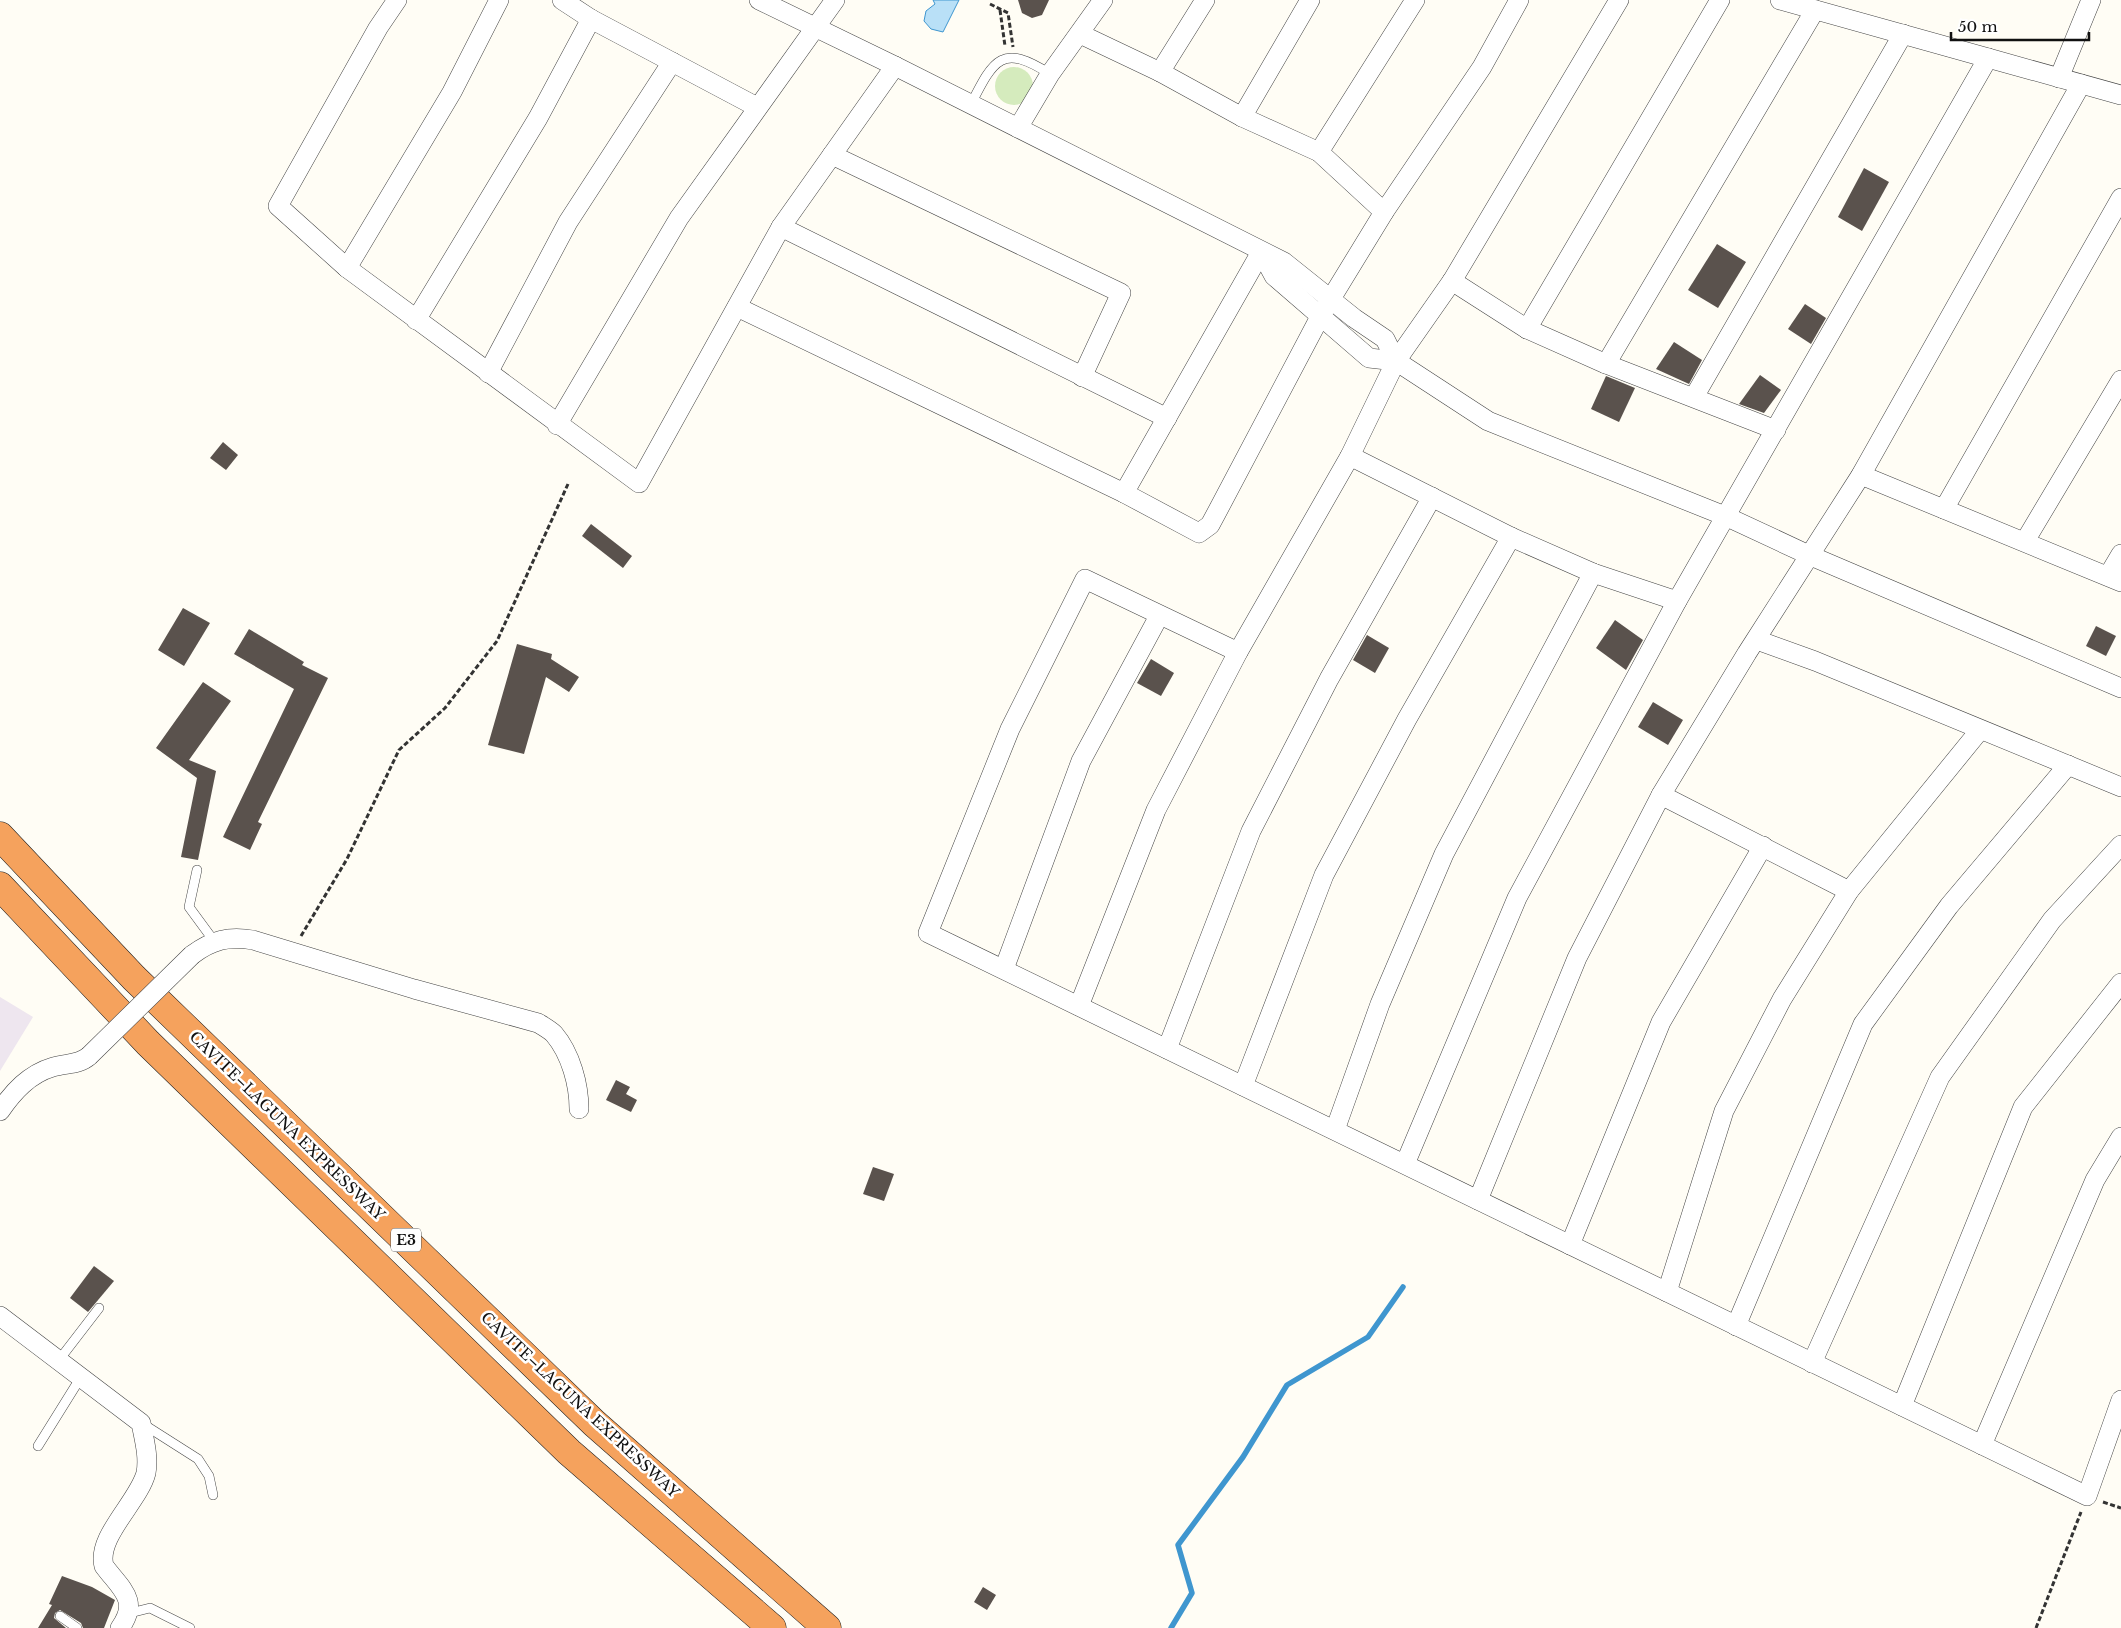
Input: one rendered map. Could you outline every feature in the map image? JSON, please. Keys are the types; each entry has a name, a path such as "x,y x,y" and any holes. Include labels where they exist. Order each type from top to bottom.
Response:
{"highway":[{"name":"CAVITE–LAGUNA EXPRESSWAY","path":"0,836 134,978 594,1422 827,1628"},
{"name":"E3","path":"0,886 148,1043 569,1452 772,1628"}],"street":[{"path":"397,0 378,28 278,206 347,268 557,425 639,483 781,227 895,66"},
{"path":"347,268 452,92 499,0"},
{"path":"562,0 590,19 757,107"},
{"path":"760,0 1284,262 1326,308 1385,339 1396,361 1488,421 1725,516 1811,556 2121,688"},
{"path":"557,425 679,218 835,0"},
{"path":"1018,128 1050,74 1103,0"},
{"path":"1160,72 1205,0"},
{"path":"1242,117 1310,0"},
{"path":"1319,152 1415,0"},
{"path":"737,307 1124,493 1199,533 1210,525 1326,308 1384,212 1482,67 1519,0"},
{"path":"1079,1006 1156,810 1238,652 1350,456 1396,361 1452,281 1619,0"},
{"path":"1527,329 1720,0"},
{"path":"1780,0 2121,96"},
{"path":"2059,78 2091,0"},
{"path":"1606,364 1815,10"},
{"path":"416,320 538,118 590,19"},
{"path":"1080,34 1160,72 1242,117 1319,152 1384,212"},
{"path":"1694,397 1903,34"},
{"path":"1405,1164 1517,898 1677,601 1988,58"},
{"path":"488,373 568,222 672,62"},
{"path":"1478,1200 1577,958 1661,795 1747,653 1811,556 1861,475 2081,84"},
{"path":"832,155 1121,293 1082,377"},
{"path":"1944,509 2121,198"},
{"path":"781,227 1167,418"},
{"path":"1124,493 1261,252"},
{"path":"1452,281 1527,329 1606,364 1776,430"},
{"path":"2025,541 2121,380"},
{"path":"1350,456 1511,537 1592,574 1677,601"},
{"path":"1861,475 2114,579 2121,554"},
{"path":"1167,1049 1251,831 1329,679 1432,497"},
{"path":"1243,1086 1324,875 1407,719 1511,537"},
{"path":"1335,1130 1380,1004 1444,854 1592,574"},
{"path":"1238,652 1159,616 1085,578 1010,729 928,933 2087,1496 2121,1400"},
{"path":"1004,970 1081,761 1159,616"},
{"path":"1757,640 1815,661 2121,787"},
{"path":"1667,1292 1724,1111 1782,1000 1849,891 1980,730"},
{"path":"1736,1326 1863,1024 1949,906 2068,764"},
{"path":"1661,795 1849,891"},
{"path":"1570,1245 1661,1022 1763,846"},
{"path":"1812,1363 1940,1077 2052,920 2121,846"},
{"path":"0,1111 10,1096 38,1073 52,1067 76,1064 89,1056 192,956 214,941 226,938 242,938 290,950 414,989 538,1023 554,1034 562,1048 579,1087 579,1109"},
{"path":"1902,1406 2023,1108 2121,983"},
{"path":"1982,1445 2095,1180 2121,1138"},
{"path":"0,1316 141,1423 147,1460 146,1474 106,1545 102,1559 104,1566 129,1600 125,1620"}],"lane":[{"path":"970,104 990,69 1011,58 1032,62 1050,74"},
{"path":"197,870 190,908 214,941"},
{"path":"59,1360 99,1308"},
{"path":"38,1446 81,1377"},
{"path":"141,1423 198,1458 209,1476 213,1495"},
{"path":"125,1620 150,1608 190,1628"},
{"path":"60,1616 78,1628"}],"path":[{"path":"990,4 1008,14 1011,58"},
{"path":"1000,9 1011,58"},
{"path":"290,950 305,932 347,860 399,750 445,708 497,641 568,484"},
{"path":"2036,1628 2087,1496"}],"shaded area":[{"path":"0,997 33,1017 0,1071"}],"green space":[{"path":"1014,67 1028,72 1033,86 1028,100 1014,105 1000,100 995,86 1000,72"}],"water":[{"path":"933,0 959,0 943,32 931,29 924,21 926,11 935,4"}],"building":[{"path":"1018,0 1049,0 1042,15 1032,18 1022,13"},
{"path":"1864,168 1889,182 1862,231 1838,217"},
{"path":"1717,244 1746,262 1718,308 1688,290"},
{"path":"1805,304 1826,318 1811,344 1788,329"},
{"path":"1674,342 1702,360 1689,384 1656,369"},
{"path":"1760,375 1781,390 1764,413 1739,404"},
{"path":"1606,376 1635,388 1619,422 1591,409"},
{"path":"223,442 238,455 226,470 210,458"},
{"path":"591,524 632,556 623,568 582,536"},
{"path":"183,608 210,623 184,666 158,650"},
{"path":"1615,620 1643,640 1626,670 1596,648"},
{"path":"2096,626 2116,636 2106,656 2086,646"},
{"path":"249,629 304,662 302,665 328,678 258,822 262,824 250,850 223,837 294,689 234,654"},
{"path":"1367,635 1389,648 1375,673 1353,660"},
{"path":"517,644 552,654 551,659 579,677 569,692 546,677 524,754 488,745"},
{"path":"1151,659 1174,673 1161,696 1137,683"},
{"path":"203,682 231,701 189,760 216,771 198,860 181,857 197,778 156,748"},
{"path":"1653,702 1683,720 1668,745 1638,727"},
{"path":"616,1080 630,1087 626,1094 637,1100 631,1112 606,1100"},
{"path":"873,1167 894,1174 884,1201 863,1194"},
{"path":"94,1266 114,1281 88,1312 70,1298"},
{"path":"62,1576 92,1587 115,1600 104,1628 83,1628 81,1623 60,1610 55,1613 54,1618 66,1628 38,1628 52,1605 49,1604"},
{"path":"983,1587 996,1595 987,1610 974,1602"}],"waterway":[{"path":"1171,1628 1192,1593 1178,1545 1243,1457 1287,1385 1368,1337 1403,1287"}]}
